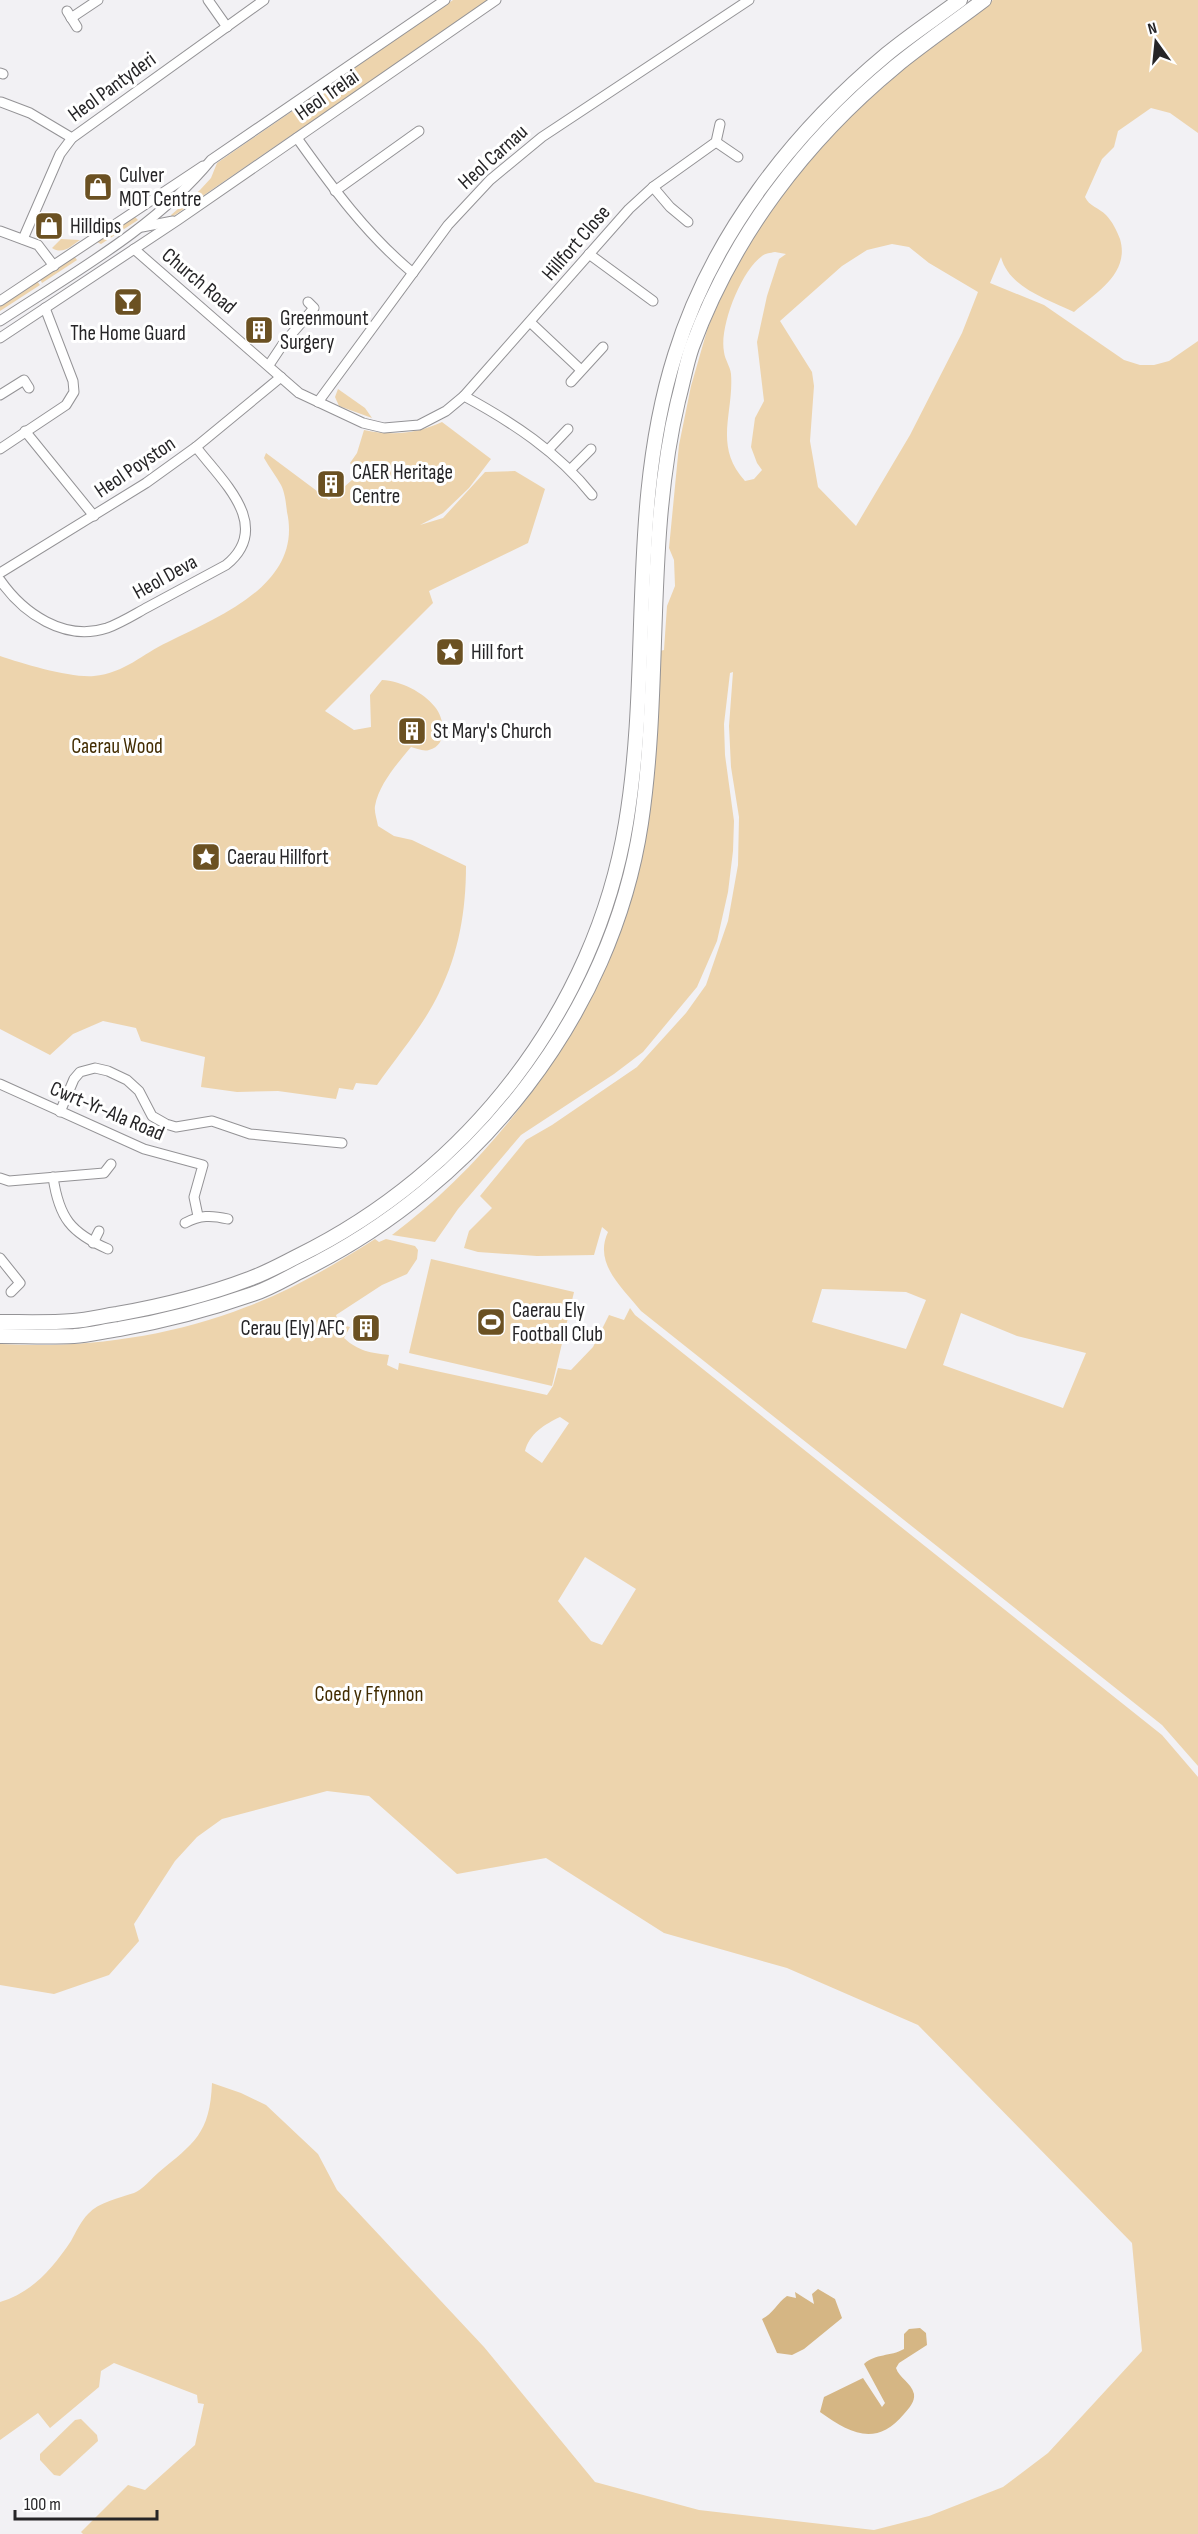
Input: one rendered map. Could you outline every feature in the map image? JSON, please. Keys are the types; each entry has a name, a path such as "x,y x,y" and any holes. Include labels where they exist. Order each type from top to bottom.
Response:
{"main road":[{"path":"0,1322 76,1321 161,1306 251,1279 328,1241 395,1199 473,1129 513,1081 556,1015 578,975 610,888 626,826 633,764 644,548 654,440 675,354 690,313 729,236 773,170 796,142 824,112 886,55 960,0"},
{"path":"0,1336 77,1336 162,1321 257,1293 340,1252 407,1207 448,1174 486,1136 519,1098 571,1018 593,977 625,891 640,827 648,764 655,662 657,559 662,497 669,438 691,349 742,242 783,180 836,121 896,66 984,0"}],"street":[{"path":"77,27 69,15 98,0"},
{"path":"208,0 227,27"},
{"name":"Heol Pantyderi","path":"23,239 60,154 72,138 264,0"},
{"name":"Heol Trelai","path":"0,301 445,0"},
{"name":"Heol Trelai","path":"0,338 178,220 496,0"},
{"name":"Heol Carnau","path":"318,402 448,225 490,180 542,137 749,0"},
{"path":"2,100 30,112 72,138"},
{"path":"720,124 716,142 738,157"},
{"path":"335,191 419,131"},
{"path":"297,138 335,191 371,235 413,273"},
{"name":"Hillfort Close","path":"464,396 629,209 653,187 716,142"},
{"name":"Heol Trelai","path":"0,321 139,228 194,181 211,160"},
{"path":"653,187 676,207 688,222"},
{"name":"Heol Trelai","path":"139,228 178,220"},
{"path":"0,231 38,245 54,266"},
{"name":"Church Road","path":"134,249 300,393 363,423 384,428 419,425 432,420 464,396"},
{"path":"589,254 653,301"},
{"path":"269,365 314,308 308,302"},
{"path":"0,449 66,405 74,392 73,381 45,308"},
{"path":"530,322 581,370"},
{"path":"571,382 603,347"},
{"name":"Heol Poyston","path":"0,573 94,516 196,447 281,377"},
{"path":"0,395 24,380 29,388"},
{"path":"464,396 519,428 548,450 571,469 592,495"},
{"path":"548,450 568,429"},
{"path":"25,431 94,516"},
{"name":"Heol Deva","path":"0,580 8,592 35,617 69,630 87,631 106,629 226,565 236,557 243,546 246,536 244,512 196,447"},
{"path":"571,469 591,449"},
{"path":"60,1112 74,1079 80,1072 95,1068 127,1080 139,1091 152,1116 166,1124 176,1127 212,1121 250,1134 342,1143"},
{"name":"Cwrt-Yr-Ala Road","path":"0,1084 144,1149 203,1165 194,1197 198,1216"},
{"path":"311,1151 312,1140"},
{"path":"0,1178 9,1181 104,1173 111,1164"},
{"path":"53,1177 59,1202 66,1218 82,1237 108,1249"},
{"path":"185,1223 198,1216 212,1215 228,1219"},
{"path":"93,1243 99,1232"},
{"path":"0,1258 20,1283 11,1292"}],"green space":[{"path":"453,0 489,0 172,217 171,215 211,178 217,163"},
{"path":"993,0 1198,0 1198,133 1170,113 1151,108 1118,131 1114,147 1102,159 1085,197 1089,203 1108,217 1120,239 1122,251 1116,272 1101,289 1074,312 1021,285 1005,268 1001,257 990,283 1044,305 1124,360 1140,365 1154,365 1169,361 1198,341 1198,1766 1162,1725 641,1311 612,1275 607,1265 604,1244 608,1232 602,1227 594,1255 537,1256 478,1252 464,1248 469,1231 492,1208 480,1196 526,1140 637,1067 686,1013 706,985 728,921 738,865 739,817 731,767 729,726 733,672 730,673 724,724 725,755 734,821 733,851 728,892 717,941 697,987 643,1052 614,1074 521,1135 458,1209 435,1242 392,1235 438,1197 482,1153 521,1106 557,1055 588,1001 614,944 633,887 647,828 655,762 660,651 664,650 667,606 675,586 674,560 669,548 679,445 691,386 708,327 738,259 775,201 838,127 915,59","holes":["892,244 909,247 929,263 978,292 962,333 910,435 856,526 818,487 810,441 814,386 812,372 780,321 842,266 867,250","775,252 786,254 779,259 767,296 757,342 764,401 755,418 751,447 762,470 754,479 745,481 735,468 727,442 731,374 723,341 728,315 739,286 754,263 767,254","822,1289 906,1292 926,1300 906,1349 812,1322","961,1313 1017,1336 1086,1353 1063,1408 943,1365"]},
{"path":"135,217 138,220 101,244 97,242"},
{"path":"61,239 80,240 60,251 52,248"},
{"path":"74,256 77,260 42,283 40,279"},
{"path":"37,281 40,285 0,311 0,305"},
{"path":"338,389 365,408 372,418 339,406 335,397"},
{"name":"Caerau Wood","path":"442,422 491,459 469,488 443,513 420,525 443,518 485,472 515,471 545,489 528,543 429,591 433,603 325,711 354,730 371,727 370,695 382,680 404,685 418,692 435,707 443,725 442,738 435,747 422,750 411,747 384,782 375,806 378,826 394,836 412,840 466,866 463,915 452,962 433,1005 410,1040 377,1085 356,1083 353,1090 339,1088 336,1099 278,1091 237,1092 201,1087 205,1057 141,1041 136,1028 103,1021 73,1034 50,1055 0,1029 0,656 47,670 94,676 124,667 211,621 253,594 270,578 282,559 289,537 287,512 281,485 264,458 266,453 329,500 359,474 350,463 357,453 364,430 404,433"},
{"name":"Coed y Ffynnon","path":"375,1239 379,1242 386,1239 415,1246 418,1250 417,1259 407,1274 382,1285 336,1315 339,1324 350,1327 344,1338 354,1346 365,1351 389,1355 387,1365 398,1370 399,1363 547,1395 553,1386 558,1368 571,1370 593,1347 609,1315 624,1320 630,1308 635,1315 1162,1735 1198,1777 1198,2534 83,2534 81,2532 128,2485 145,2490 195,2445 204,2404 198,2403 197,2395 114,2363 101,2371 99,2387 50,2428 38,2413 0,2440 0,2302 12,2298 41,2278 57,2261 88,2214 98,2206 137,2192 190,2145 204,2126 211,2100 212,2083 266,2105 318,2154 337,2190 484,2347 595,2482 699,2510 874,2530 929,2516 1003,2487 1048,2453 1142,2351 1132,2243 918,2025 787,1968 664,1933 546,1858 457,1874 369,1796 327,1791 222,1819 197,1837 175,1861 134,1924 139,1941 109,1975 54,1994 0,1985 0,1344 62,1345 94,1342 125,1339 187,1326 246,1307 280,1293","holes":["560,1417 569,1423 542,1463 525,1451 527,1445 538,1430","585,1557 636,1589 602,1645 591,1641 558,1601"]},
{"name":"Caerau Ely Football Club","path":"431,1259 574,1292 552,1386 409,1353"},
{"path":"81,2419 97,2435 98,2441 60,2476 54,2475 40,2460 40,2454 75,2420"}],"shaded area":[{"path":"818,2289 835,2299 842,2318 804,2349 792,2355 777,2353 762,2319 787,2296 796,2298 795,2292 814,2304 812,2294"},
{"path":"920,2328 926,2333 927,2345 899,2363 896,2368 912,2390 914,2400 894,2424 883,2431 863,2434 842,2426 820,2412 824,2397 863,2378 882,2407 885,2403 864,2364 873,2358 904,2349 904,2334 909,2329"}],"place":[{"name":"Culver MOT Centre","path":"98,187"},
{"name":"Hilldips","path":"49,226"},
{"name":"The Home Guard","path":"128,302"},
{"name":"Greenmount Surgery","path":"259,330"},
{"name":"CAER Heritage Centre","path":"331,484"},
{"name":"Hill fort","path":"450,652"},
{"name":"St Mary's Church","path":"412,731"},
{"name":"Caerau Hillfort","path":"206,857"},
{"name":"Caerau Ely Football Club","path":"491,1322"},
{"name":"Cerau (Ely) AFC","path":"366,1328"}]}
